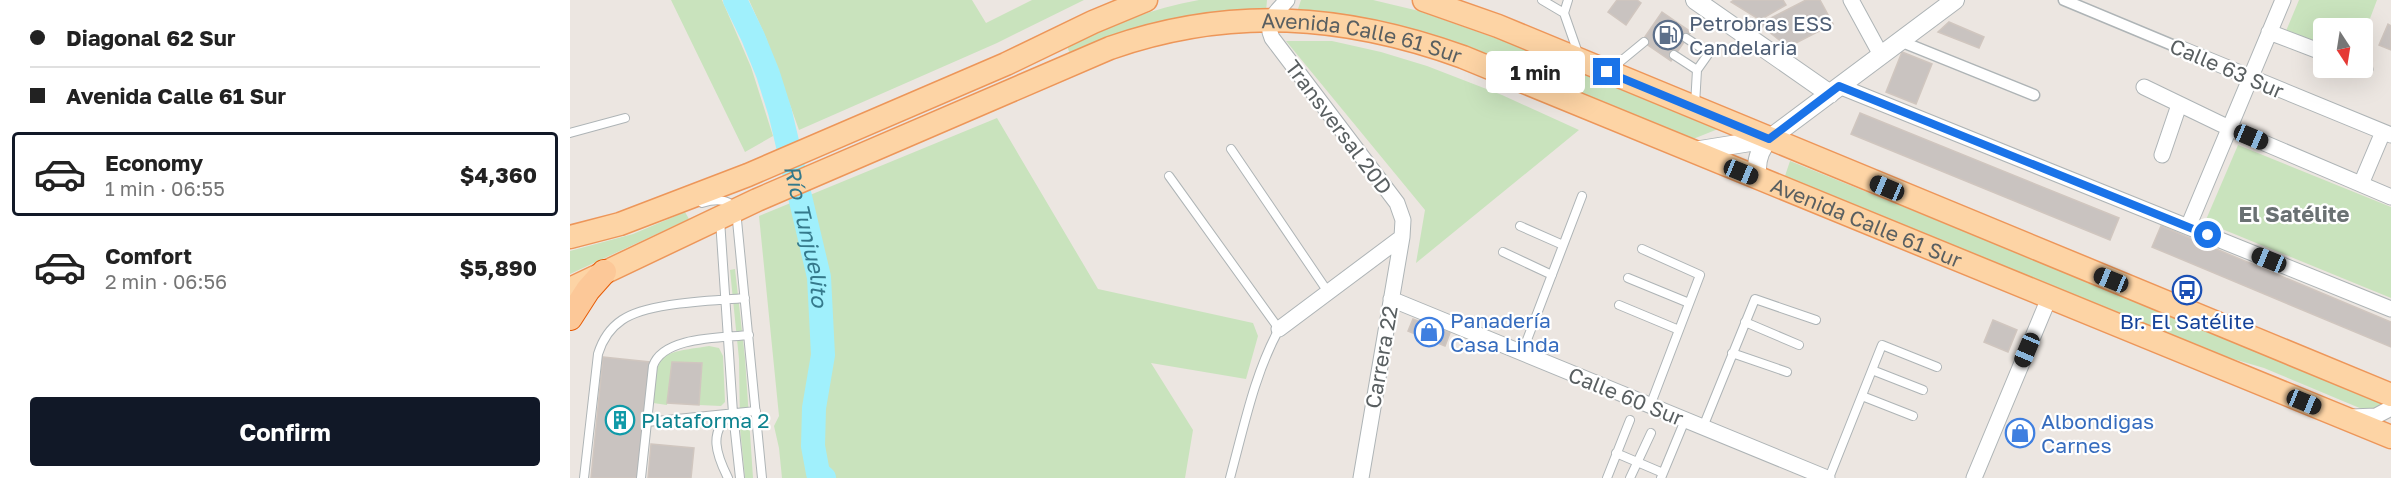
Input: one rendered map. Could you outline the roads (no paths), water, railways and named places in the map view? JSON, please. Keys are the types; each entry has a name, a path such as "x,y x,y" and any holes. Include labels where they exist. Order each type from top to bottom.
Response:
{"highway":[{"path":"570,318 588,290 604,272"}],"main road":[{"path":"576,240 815,146 1006,64 1093,22 1146,0"},
{"name":"Avenida Calle 61 Sur","path":"1424,0 1457,7 1695,109 2391,395"},
{"name":"Avenida Calle 61 Sur","path":"570,289 727,209 757,200 1131,40 1203,25 1269,20 1345,25 1432,46 2391,437"}],"street":[{"path":"1269,20 1287,0"},
{"path":"1851,0 1881,55"},
{"path":"1758,179 1756,163 1763,145 1769,139 1955,0"},
{"name":"Calle 63 Sur","path":"2064,0 2387,134"},
{"path":"2188,227 2283,0"},
{"path":"1699,1 1834,90 2188,227 2391,309"},
{"name":"Transversal 20D","path":"1269,20 1268,26 1272,38 1397,203 1403,220 1402,237"},
{"path":"2269,32 2313,49"},
{"path":"1900,41 2034,95"},
{"path":"2144,87 2229,128 2391,197"},
{"path":"2162,155 2179,105"},
{"path":"2361,184 2387,134"},
{"path":"1689,151 1736,146 1769,139"},
{"path":"1279,329 1402,237"},
{"name":"Carrera 22","path":"1361,478 1402,237"},
{"path":"1974,478 2049,298"},
{"name":"Calle 60 Sur","path":"1391,299 1828,478"},
{"path":"2336,415 2376,416 2391,408"}],"lane":[{"path":"1542,0 1564,13"},
{"path":"1568,0 1564,13 1581,60"},
{"path":"1686,38 1709,52 1697,70 1695,109"},
{"path":"1607,72 1644,42"},
{"path":"1674,56 1697,70"},
{"path":"570,134 625,118"},
{"path":"1231,148 1328,292"},
{"path":"740,478 733,413 727,300 727,209 743,176"},
{"path":"1169,176 1279,329 1265,354 1256,381 1230,478"},
{"path":"1521,353 1582,196"},
{"path":"693,206 711,201 727,209"},
{"path":"570,280 704,217 727,209"},
{"path":"727,209 745,298 762,478"},
{"path":"604,238 672,214"},
{"path":"1521,226 1563,245"},
{"path":"570,246 576,240"},
{"path":"1642,249 1700,275 1650,406"},
{"path":"1503,252 1552,275"},
{"path":"1628,278 1689,303"},
{"path":"584,478 598,354 606,336 621,321 650,309 745,298"},
{"path":"1703,427 1755,299 1816,320"},
{"path":"1619,305 1679,330"},
{"path":"1745,322 1799,345"},
{"path":"641,478 653,366 661,352 682,343 749,335"},
{"path":"1828,478 1881,345 1937,368"},
{"path":"1732,353 1787,372"},
{"path":"1872,370 1923,390"},
{"path":"1862,396 1913,416"},
{"path":"647,422 756,411"},
{"path":"728,478 720,462 715,442 718,428 724,419 733,413"},
{"path":"1607,478 1630,420"},
{"path":"1616,453 1637,460 1662,475 1685,420"},
{"path":"1630,478 1651,433"}],"waterway":[{"name":"Río Tunjuelito","path":"735,0 768,74 780,112 819,277 823,355 814,408 813,446 818,473 824,478"}],"place":[{"name":"Petrobras ESS Candelaria","path":"1668,35"},
{"name":"Br. El Satélite","path":"2187,290"},
{"name":"Panadería Casa Linda","path":"1429,332"},
{"name":"Plataforma 2","path":"620,420"},
{"name":"Albondigas Carnes","path":"2020,433"}],"district":[{"name":"El Satélite","path":"2294,213"}]}
